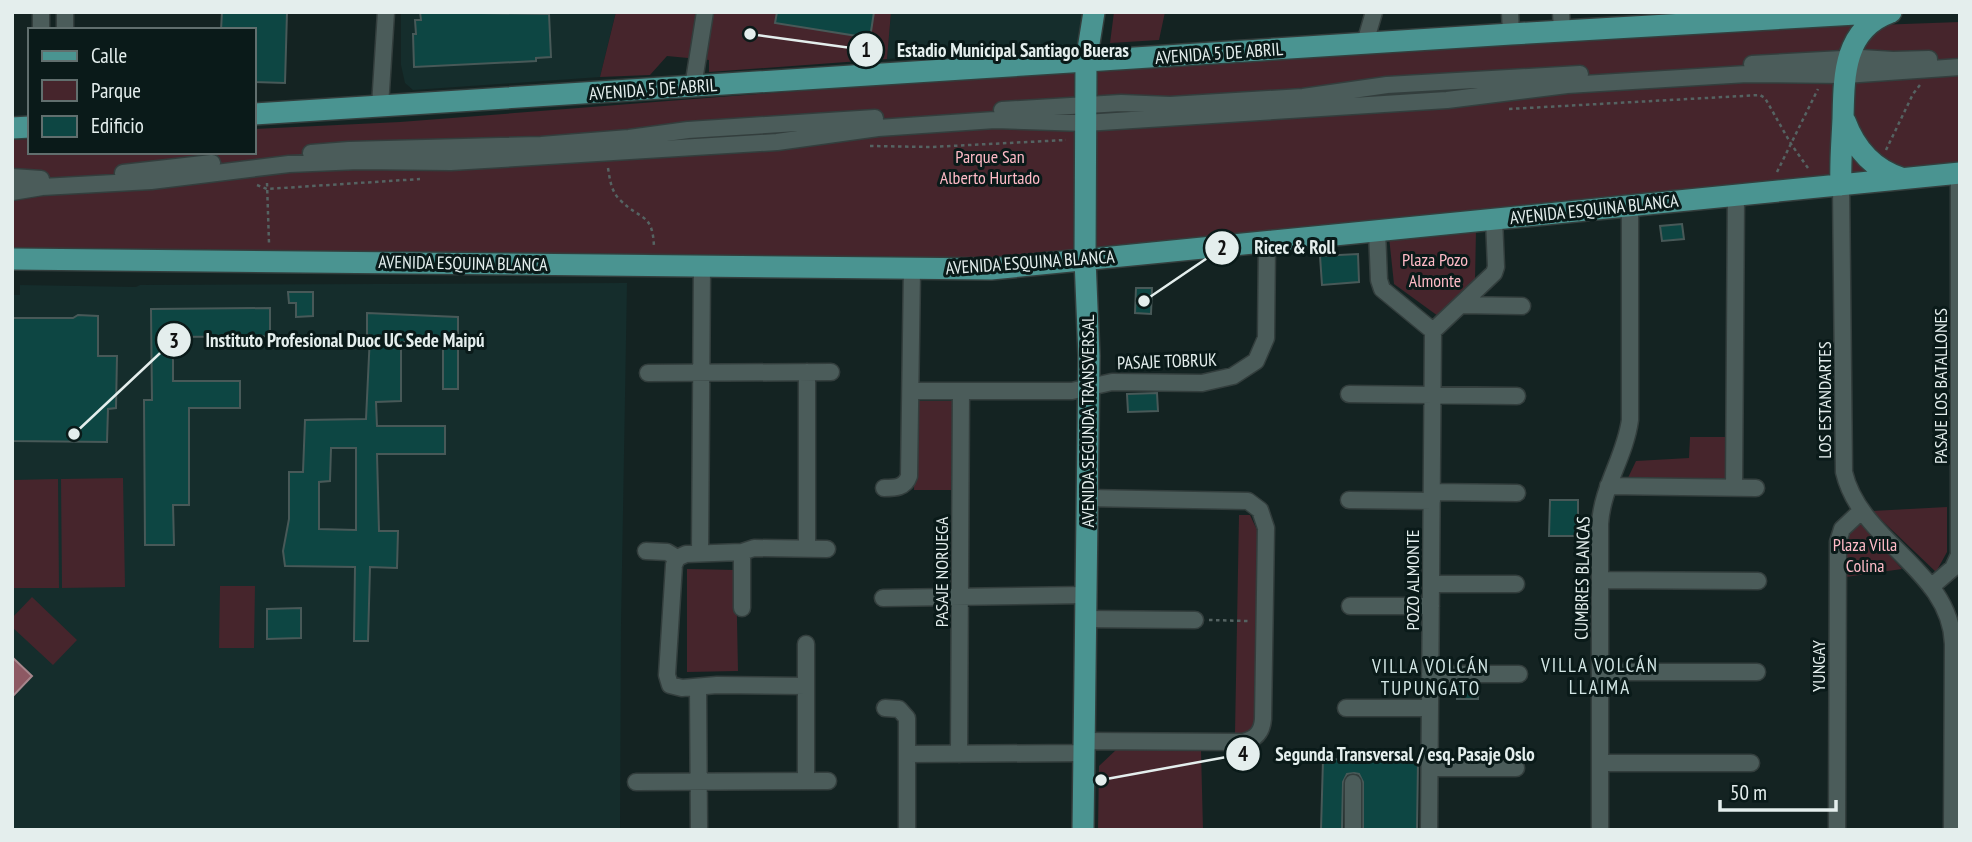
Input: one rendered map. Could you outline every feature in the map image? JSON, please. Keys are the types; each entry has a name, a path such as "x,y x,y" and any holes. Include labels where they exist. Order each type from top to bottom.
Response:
{"main road":[{"name":"AVENIDA SEGUNDA TRANSVERSAL","path":"1083,830 1088,386 1085,122 1086,62 1094,12"},
{"name":"AVENIDA 5 DE ABRIL","path":"256,114 1365,43 1511,23 1891,12"},
{"path":"1841,185 1846,67 1854,43 1866,27 1891,12"},
{"path":"1843,116 1849,133 1870,161 1903,179"},
{"name":"AVENIDA ESQUINA BLANCA","path":"12,258 991,269 1960,173"}],"street":[{"path":"380,106 386,12"},
{"path":"693,87 705,12"},
{"path":"1365,43 1374,12"},
{"path":"1846,67 1893,60 1960,57"},
{"path":"12,177 37,179 122,173 349,149 553,144 712,128 1085,122 1196,104 1303,97 1387,85 1846,67 1960,67"},
{"path":"12,192 42,187 160,180 266,166 359,161 451,162 777,142 867,129 995,120 1085,122"},
{"name":"PASAJE LOS BATALLONES","path":"1931,587 1956,566 1959,555 1960,173"},
{"name":"LOS ESTANDARTES","path":"1841,185 1843,462 1850,493 1861,511 1931,587 1944,605 1953,634 1952,830"},
{"path":"1734,488 1736,195"},
{"name":"CUMBRES BLANCAS","path":"1600,830 1601,514 1630,420 1630,206"},
{"path":"1377,231 1379,280 1382,289 1433,331 1495,270 1494,219"},
{"name":"PASAJE TOBRUK","path":"911,391 1072,391 1112,382 1202,383 1233,376 1249,367 1261,354 1266,338 1267,242"},
{"path":"701,553 702,266"},
{"path":"884,488 900,487 909,476 912,269"},
{"path":"1461,305 1522,306"},
{"name":"POZO ALMONTE","path":"1429,830 1433,331"},
{"path":"807,372 807,549"},
{"path":"648,373 831,372"},
{"name":"PASAJE NORUEGA","path":"959,754 961,391"},
{"path":"1349,394 1517,396"},
{"path":"1608,486 1756,488"},
{"path":"1349,500 1517,493"},
{"path":"907,754 1237,743 1250,741 1263,726 1264,515 1248,501 1241,500 1087,498"},
{"name":"YUNGAY","path":"1837,830 1838,542 1842,529 1861,511"},
{"path":"806,686 717,685 698,688 670,685 667,675 674,565 677,558 686,554 741,552 754,548 827,549"},
{"path":"646,551 667,552 677,558"},
{"path":"741,552 742,608"},
{"path":"1600,580 1758,582"},
{"path":"1431,584 1516,584"},
{"path":"883,598 1086,595"},
{"path":"1350,606 1431,606"},
{"path":"1086,619 1195,620"},
{"path":"806,643 806,781"},
{"path":"1600,672 1757,672"},
{"path":"1430,674 1519,674"},
{"path":"698,688 699,830"},
{"path":"885,708 899,709 905,714 907,830"},
{"path":"1346,708 1430,708"},
{"path":"1600,764 1751,763"},
{"path":"1430,768 1516,768"},
{"path":"636,782 828,781"},
{"path":"1353,783 1353,830"}],"path":[{"path":"1886,150 1913,94 1924,81"},
{"path":"1774,178 1818,89"},
{"path":"1507,110 1760,95 1765,98 1805,167 1813,171"},
{"path":"859,147 931,147 1085,122"},
{"path":"606,160 611,187 620,200 643,217 653,230 654,266"},
{"path":"260,261 259,243 269,243 266,166"},
{"path":"254,183 267,189 425,178"},
{"path":"1195,620 1265,621"}],"shaded area":[{"path":"401,12 616,12 600,77 413,90 405,83 401,65"},
{"path":"891,12 1084,12 1079,45 887,59"},
{"path":"627,283 620,830 12,830 12,295 20,295 20,285 136,287"},
{"path":"12,657 32,676 12,697"}],"green space":[{"path":"616,12 891,12 887,59 709,72 709,60 667,56 650,75 600,77"},
{"path":"1114,12 1165,12 1159,40 1110,43"},
{"name":"Parque San Alberto Hurtado","path":"1960,22 1960,163 988,258 717,258 12,248 12,140 28,139 28,154 256,154 256,129 400,122 1090,68 1567,36"},
{"name":"Plaza Pozo Almonte","path":"1476,230 1475,281 1438,316 1394,284 1389,237"},
{"path":"915,401 955,401 955,490 914,490"},
{"path":"1690,437 1727,437 1727,482 1626,482 1636,461 1689,458"},
{"path":"123,478 125,587 62,588 61,479"},
{"path":"58,479 59,588 12,588 12,480"},
{"name":"Plaza Villa Colina","path":"1947,507 1947,552 1936,572 1872,511"},
{"path":"1239,515 1250,515 1257,530 1256,720 1249,733 1235,733"},
{"name":"Plaza Villa Colina","path":"1860,522 1902,569 1846,577 1848,535"},
{"path":"687,569 736,570 738,671 687,672"},
{"path":"220,586 255,586 254,648 219,648"},
{"path":"32,597 77,640 53,665 12,627 12,618"},
{"path":"1117,749 1201,750 1203,830 1098,830 1099,766"}],"building":[{"path":"222,12 287,12 285,83 256,82 256,28 221,28"},
{"path":"420,12 549,14 551,57 536,58 536,61 414,67 413,34 416,34 415,20 421,20"},
{"path":"777,12 874,12 870,38 775,23"},
{"path":"1682,224 1684,239 1662,241 1660,226"},
{"path":"1358,254 1359,282 1322,285 1320,256"},
{"path":"1136,288 1152,288 1151,314 1135,313"},
{"path":"288,292 313,292 313,316 296,317 296,303 289,303"},
{"path":"270,308 270,336 173,337 173,381 240,381 240,408 189,408 189,505 173,505 174,545 145,545 144,400 152,400 151,309"},
{"path":"367,313 458,317 458,389 443,389 443,341 401,342 401,401 376,402 377,426 445,426 445,454 377,454 379,531 398,531 397,568 370,567 368,641 354,641 355,567 285,566 283,551 289,519 289,472 303,472 305,420 366,419 370,335 367,335","holes":["331,448 356,448 356,530 319,529 319,482 330,481"]},
{"path":"78,315 98,316 98,356 117,356 116,408 108,409 107,442 12,441 12,318 73,318"},
{"path":"1157,393 1158,411 1128,412 1127,394"},
{"path":"1550,500 1578,500 1578,536 1549,536"},
{"path":"301,608 301,638 267,639 267,609"},
{"path":"1457,684 1479,684 1478,699 1457,699"},
{"path":"1323,759 1418,761 1417,830 1363,830 1363,782 1359,774 1354,773 1347,774 1343,782 1342,830 1321,830"}],"place":[{"name":"Estadio Municipal Santiago Bueras","path":"750,34"},
{"name":"Ricec & Roll","path":"1144,301"},
{"name":"Instituto Profesional Duoc UC Sede Maipú","path":"74,434"},
{"name":"Segunda Transversal / esq. Pasaje Oslo","path":"1101,780"}],"district":[{"name":"VILLA VOLCÁN LLAIMA","path":"1600,676"},
{"name":"VILLA VOLCÁN TUPUNGATO","path":"1431,677"}]}
